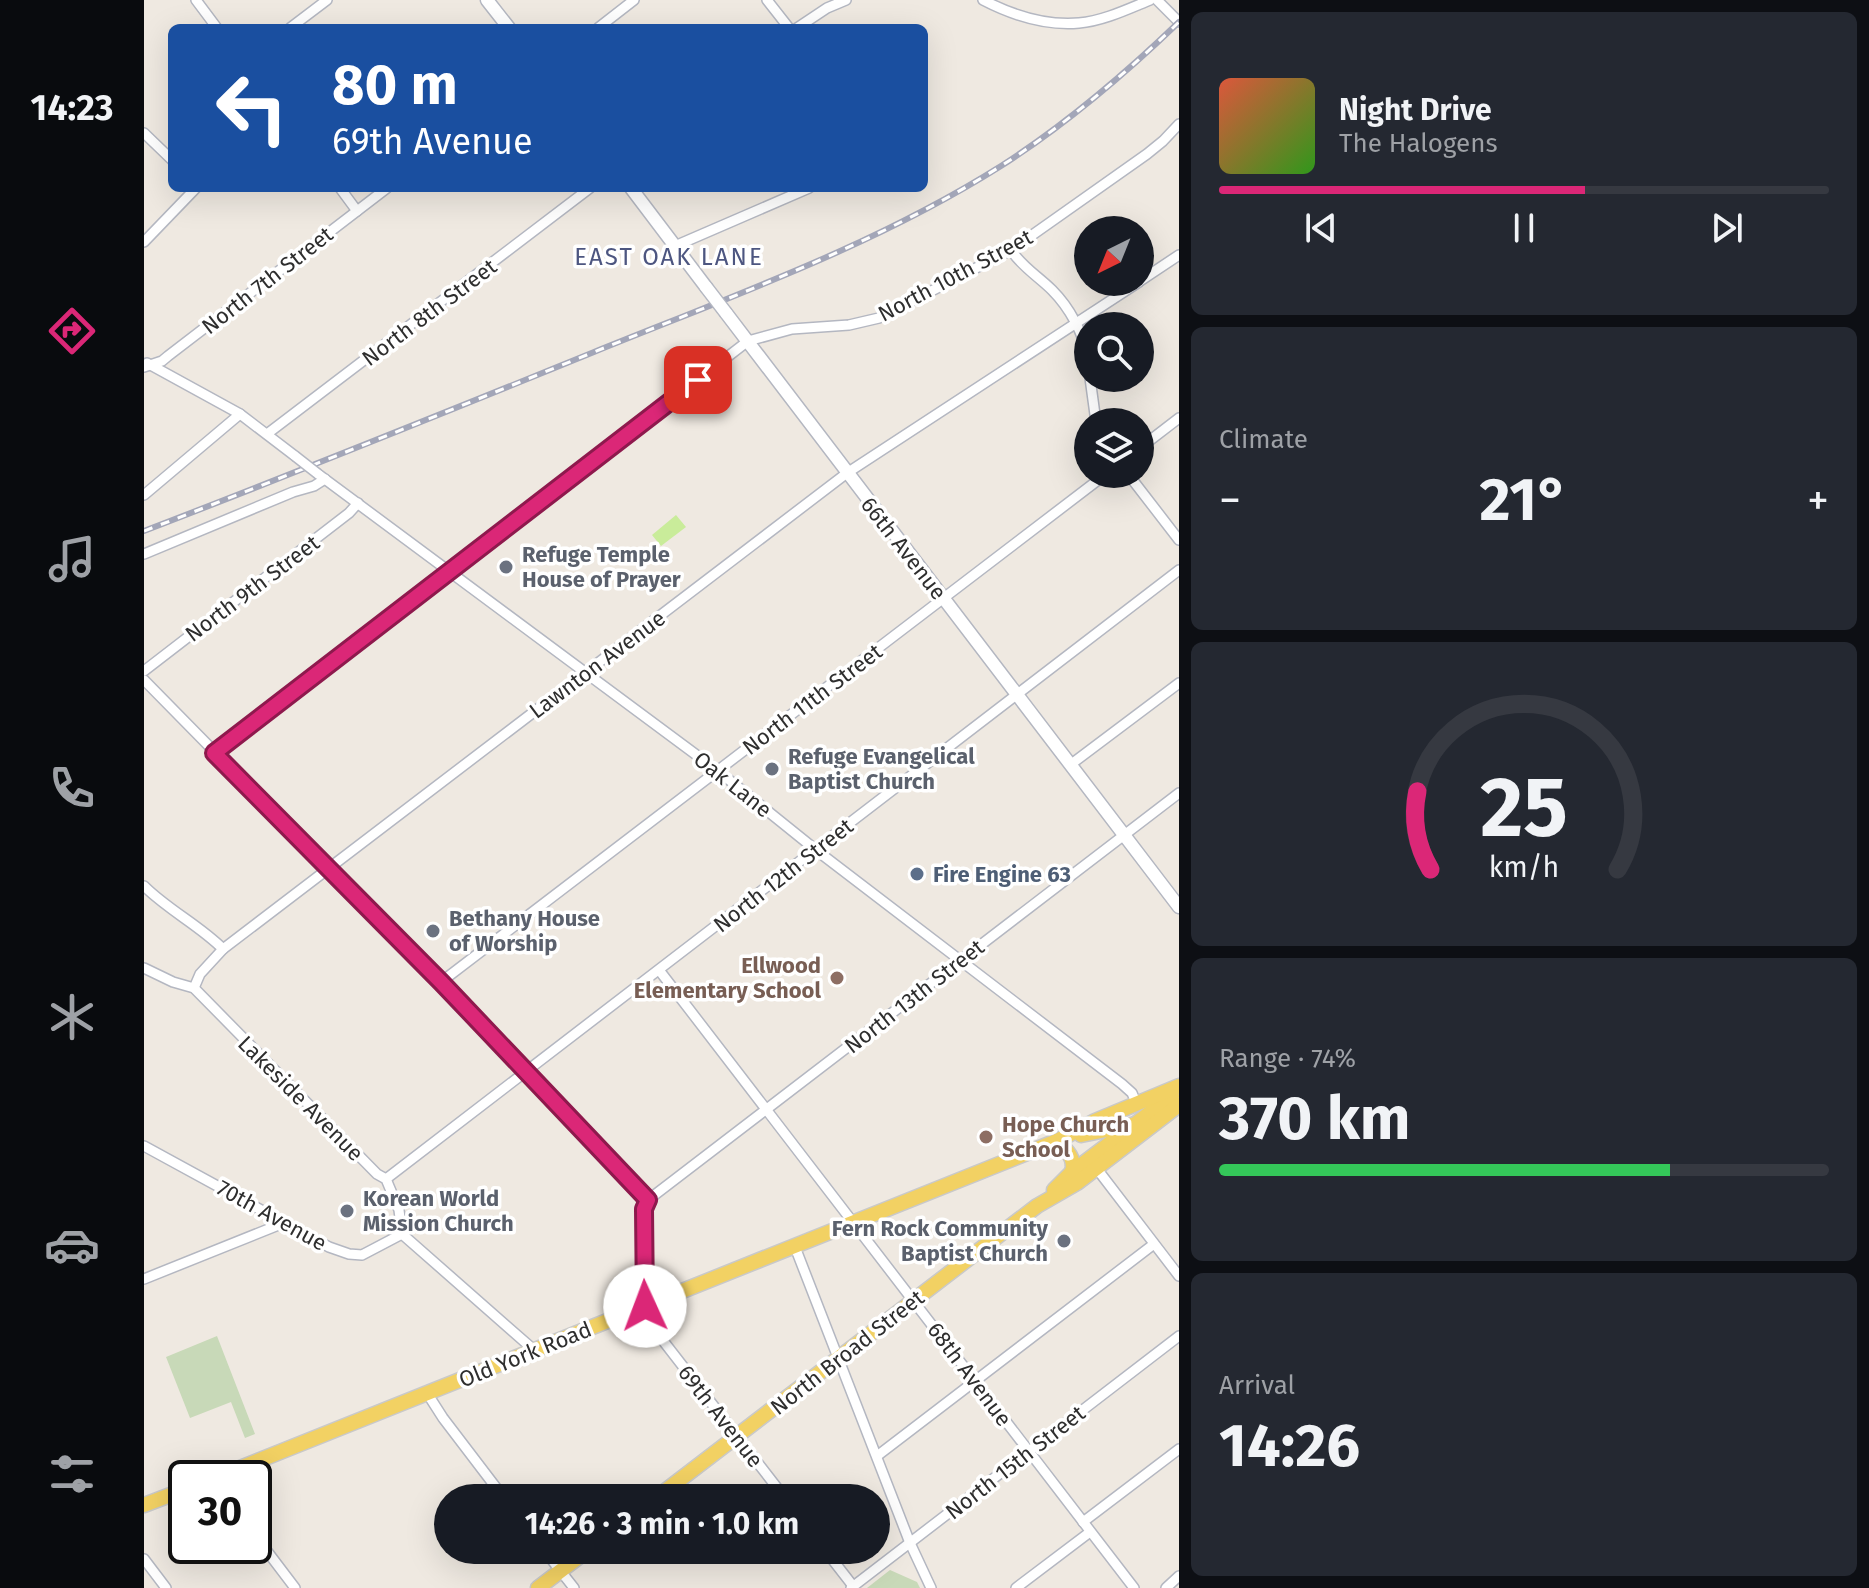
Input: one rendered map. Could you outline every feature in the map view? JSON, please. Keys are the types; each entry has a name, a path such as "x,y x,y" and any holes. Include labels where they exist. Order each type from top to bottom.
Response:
{"main road":[{"name":"Old York Road","path":"260,1460 854,1224 1179,1088"},
{"name":"North Broad Street","path":"1037,1206 1077,1183 1093,1164 1179,1088"},
{"name":"North Broad Street","path":"675,1484 1037,1206 1072,1172 1093,1164 1179,1105"},
{"name":"Old York Road","path":"1057,1141 1157,1121"},
{"path":"1057,1141 1071,1157 1072,1172"},
{"path":"144,1507 168,1496"},
{"path":"538,1588 570,1564"}],"street":[{"path":"196,0 214,24"},
{"path":"295,24 327,0"},
{"path":"487,0 506,24"},
{"path":"603,24 634,0"},
{"path":"767,0 786,24"},
{"path":"803,24 846,0"},
{"path":"983,0 1033,20 1079,23 1117,14 1150,0"},
{"path":"1157,0 1179,22"},
{"name":"North 10th Street","path":"214,753 748,341 792,329 849,325 879,318 1011,250 1147,154 1179,124"},
{"path":"144,133 168,156"},
{"path":"144,242 192,192"},
{"path":"343,192 357,211"},
{"name":"North 7th Street","path":"146,364 162,361 382,192"},
{"name":"North 8th Street","path":"267,434 585,192"},
{"name":"66th Avenue","path":"634,192 1179,907"},
{"path":"675,246 800,192"},
{"path":"1011,250 1059,297 1074,321"},
{"name":"Lawnton Avenue","path":"1154,272 1179,255"},
{"name":"Lawnton Avenue","path":"1094,312 1118,296"},
{"name":"Lawnton Avenue","path":"194,988 200,974 223,949 847,473 1074,325"},
{"path":"146,364 240,414 267,434"},
{"path":"144,495 240,414"},
{"path":"1154,437 1179,418"},
{"name":"Oak Lane","path":"267,434 718,771 816,850 1122,1084 1132,1093 1137,1105"},
{"path":"144,554 314,486 322,476"},
{"name":"North 11th Street","path":"441,982 1088,488"},
{"path":"1139,488 1179,540"},
{"name":"North 9th Street","path":"144,671 358,503"},
{"name":"North 12th Street","path":"386,1179 1179,570"},
{"path":"144,680 441,982 648,1200"},
{"path":"1070,765 1179,683"},
{"name":"North 13th Street","path":"648,1200 1179,793"},
{"path":"144,886 223,949"},
{"name":"Lakeside Avenue","path":"144,968 194,988 324,1122 377,1174 386,1179 399,1210 402,1234"},
{"name":"68th Avenue","path":"659,970 1134,1588"},
{"name":"70th Avenue","path":"144,1146 329,1247 349,1254 362,1255 402,1234"},
{"path":"1093,1164 1179,1276"},
{"name":"69th Avenue","path":"648,1200 644,1209 647,1320 774,1484"},
{"path":"144,1279 286,1222"},
{"path":"402,1234 534,1350"},
{"path":"877,1456 1154,1244"},
{"path":"795,1247 910,1543 931,1588"},
{"name":"North 15th Street","path":"852,1587 1179,1336"},
{"path":"427,1393 493,1484"},
{"path":"1083,1522 1179,1449"},
{"path":"1016,1588 1090,1532"},
{"path":"272,1558 295,1588"},
{"path":"144,1559 166,1588"},
{"path":"555,1564 574,1588"},
{"path":"835,1564 852,1587"},
{"path":"1166,1588 1179,1576"}],"green space":[{"path":"676,515 686,527 661,546 652,535"},
{"path":"217,1336 255,1434 245,1438 231,1402 190,1418 166,1357"},
{"path":"890,1570 917,1582 920,1588 867,1588"}],"railway":[{"path":"144,531 750,290 903,221 953,195 1048,134 1115,80 1179,22"}],"place":[{"name":"Refuge Temple House of Prayer","path":"506,567"},
{"name":"Refuge Evangelical Baptist Church","path":"772,769"},
{"name":"Fire Engine 63","path":"917,874"},
{"name":"Bethany House of Worship","path":"433,931"},
{"name":"Ellwood Elementary School","path":"837,978"},
{"name":"Hope Church School","path":"986,1137"},
{"name":"Korean World Mission Church","path":"347,1211"},
{"name":"Fern Rock Community Baptist Church","path":"1064,1241"}],"district":[{"name":"EAST OAK LANE","path":"669,257"}],"route":[{"path":"645,1306 644,1209 648,1200 441,982 214,753 698,380"}]}
